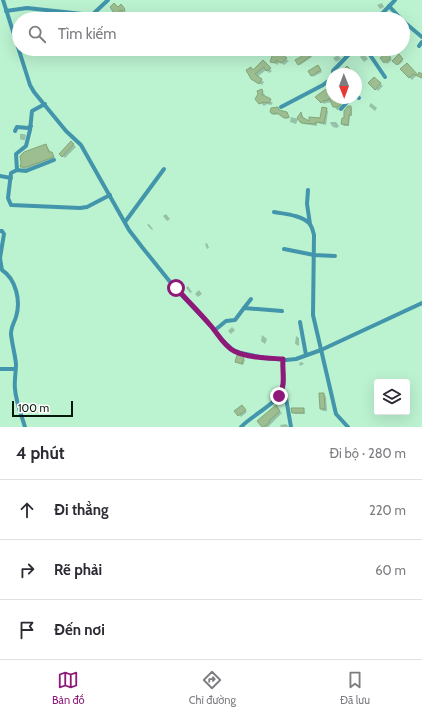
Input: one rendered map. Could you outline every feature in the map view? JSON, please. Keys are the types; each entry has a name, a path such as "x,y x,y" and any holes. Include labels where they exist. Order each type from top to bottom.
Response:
{"street":[{"path":"3,0 12,30"},
{"path":"95,12 108,0"},
{"path":"383,12 395,0"},
{"path":"389,6 394,12"},
{"path":"6,11 27,8 64,12"},
{"path":"410,27 422,37"},
{"path":"20,56 30,86 66,131 81,145 125,222 142,247 176,288 215,330 223,341 233,350 265,358 296,359 321,350 422,303"},
{"path":"336,68 347,56"},
{"path":"371,56 385,77"},
{"path":"281,107 326,84"},
{"path":"17,170 16,154 26,146 31,126 32,111 45,104"},
{"path":"341,109 345,104"},
{"path":"16,131 17,127 28,128 31,126"},
{"path":"54,160 26,171 17,170 11,173 8,198 11,205 80,208 87,207 110,195"},
{"path":"125,222 164,169"},
{"path":"0,176 11,178"},
{"path":"308,190 307,204 310,224 314,235 313,316 336,414 348,427"},
{"path":"274,212 299,218 310,224"},
{"path":"0,231 4,234 0,263 2,270 10,276 13,281 18,303 17,315 11,328 16,369 16,397 25,427"},
{"path":"284,249 314,255 335,256"},
{"path":"215,330 226,321 235,320 251,299"},
{"path":"244,308 282,311"},
{"path":"300,322 306,355"},
{"path":"241,427 275,400 282,391 284,385 283,359"},
{"path":"0,369 16,369"},
{"path":"282,391 286,398 291,427"}],"building":[{"path":"114,3 118,7 121,4 125,9 122,12 121,10 119,12 113,12 110,7"},
{"path":"272,56 284,56 287,58 281,63 276,60 275,63 270,62"},
{"path":"302,56 311,56 298,65 295,60"},
{"path":"383,56 389,56 391,58 384,63 380,58"},
{"path":"397,56 401,56 403,59 397,65 392,61"},
{"path":"263,60 271,68 266,71 264,67 255,74 262,79 259,84 251,79 246,70 251,67 253,70"},
{"path":"407,63 418,75 419,72 422,74 422,78 413,74 409,78 400,69"},
{"path":"318,65 321,70 311,76 308,71"},
{"path":"374,77 381,83 375,90 368,83"},
{"path":"262,89 263,92 261,94 271,99 269,103 264,102 259,104 255,99 258,94 257,91"},
{"path":"326,89 326,100 321,103 315,97"},
{"path":"332,104 341,104 338,107 333,107"},
{"path":"348,106 351,106 351,115 349,115 348,125 341,124 342,118 344,118 344,111"},
{"path":"278,107 279,110 287,112 289,117 284,118 277,113 272,114 270,112 271,108"},
{"path":"322,107 327,108 324,123 301,123 297,118 301,112 302,117 309,121 309,117 320,118"},
{"path":"71,141 74,144 62,157 59,154"},
{"path":"46,144 49,152 52,152 54,157 26,167 20,167 20,156 24,152"},
{"path":"237,355 244,357 242,364 235,362"},
{"path":"319,393 324,393 325,409 320,409"},
{"path":"242,405 246,410 238,416 234,411"},
{"path":"276,405 280,411 269,421 270,422 262,427 257,421"},
{"path":"291,408 304,408 304,413 292,413"}],"route":[{"path":"176,288 223,341 233,350 265,358 283,359 282,367 284,385 279,396"}]}
